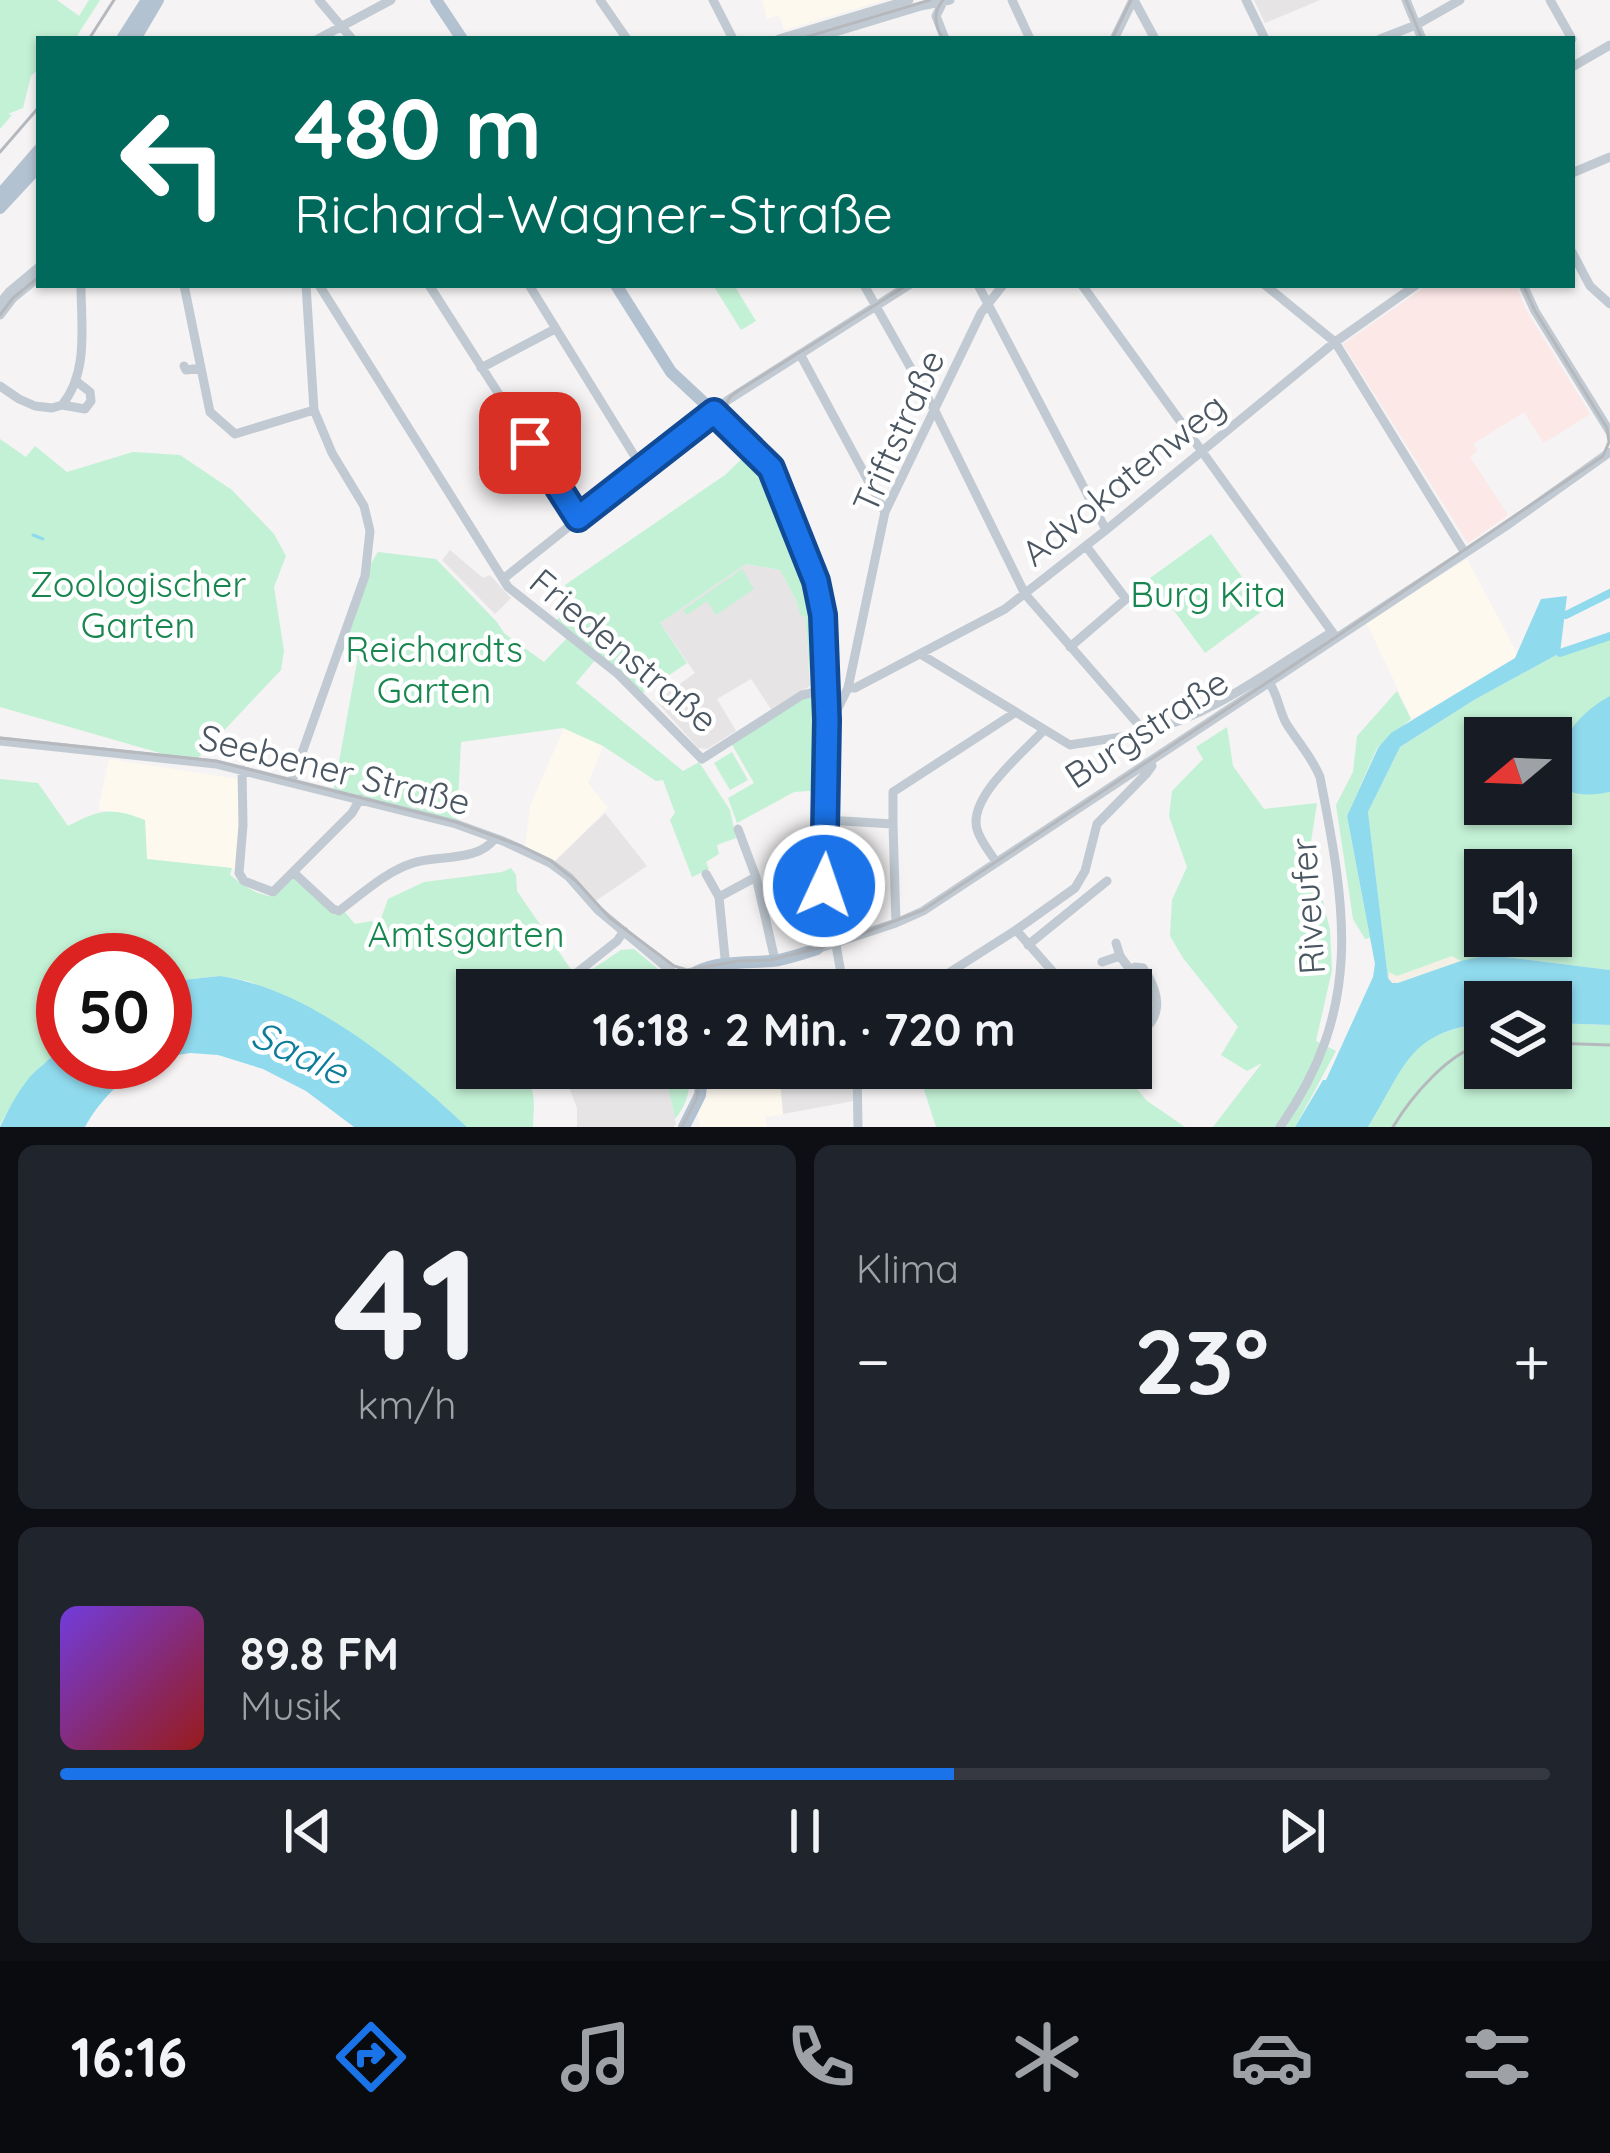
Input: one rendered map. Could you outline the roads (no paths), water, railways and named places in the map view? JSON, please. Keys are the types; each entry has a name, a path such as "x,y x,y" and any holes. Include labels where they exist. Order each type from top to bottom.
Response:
{"main road":[{"path":"124,36 147,0"},
{"path":"137,36 158,0"},
{"path":"436,0 460,36"},
{"path":"0,195 36,153"},
{"path":"0,208 36,169"},
{"path":"618,288 670,373 771,468 816,581 823,615 827,720 827,820 822,932 817,949"},
{"name":"Burgstraße","path":"707,969 775,961 817,949"},
{"path":"688,1126 701,1089"}],"street":[{"path":"320,0 350,36"},
{"path":"324,36 391,0"},
{"path":"600,0 625,36"},
{"path":"713,0 732,36"},
{"path":"789,36 909,0"},
{"path":"1012,0 1029,36"},
{"path":"1115,36 1133,0"},
{"path":"1133,0 1153,36"},
{"path":"1246,0 1264,36"},
{"path":"1406,0 1421,36"},
{"path":"1388,36 1460,0"},
{"path":"1550,0 1570,36"},
{"path":"822,36 946,1"},
{"path":"944,36 936,16 946,1"},
{"path":"1575,44 1584,60"},
{"path":"1575,65 1610,45"},
{"path":"1575,172 1610,157"},
{"path":"1575,258 1590,286 1610,304"},
{"path":"0,303 36,270"},
{"path":"0,315 36,279"},
{"path":"62,405 73,391 80,364 81,288"},
{"path":"185,288 210,412 235,434 314,410"},
{"path":"292,781 365,576 370,531 364,506 332,453 314,410 306,288"},
{"name":"Friedenstraße","path":"321,288 502,579 618,674 702,759 802,695 826,690"},
{"path":"431,288 578,518"},
{"path":"531,288 642,468"},
{"path":"866,288 935,411 1025,594 1145,732"},
{"path":"502,579 728,400 904,288"},
{"path":"980,288 1106,530"},
{"name":"Triftstraße","path":"827,720 836,714 848,688 886,512 988,303 1000,288"},
{"path":"922,654 1070,745 1145,732 1185,718 1335,635 1084,288"},
{"path":"1269,288 1335,342 1465,553"},
{"name":"Advokatenweg","path":"848,688 1005,609 1393,295 1409,288"},
{"path":"1524,288 1610,433"},
{"path":"481,368 555,328"},
{"path":"800,355 886,512"},
{"path":"184,366 186,370 201,368"},
{"path":"0,386 35,406 85,409 91,401 89,392 76,382"},
{"name":"Burgstraße","path":"817,949 923,911 1270,684 1335,635 1465,553 1610,452"},
{"path":"1070,647 1126,599 1086,546"},
{"name":"Riveufer","path":"1270,684 1283,718 1320,777 1343,934 1340,983 1328,1034 1280,1127"},
{"path":"896,923 893,792 1016,712"},
{"path":"996,862 976,824 981,798 1044,730"},
{"name":"Seebener Straße","path":"0,741 157,756 242,770 456,824 550,862 664,969"},
{"path":"955,969 1075,888 1085,872 1096,824 1147,773 1150,761"},
{"path":"242,770 239,873 244,881 273,892 352,813 360,799"},
{"path":"827,820 893,824"},
{"path":"738,829 756,877 775,961"},
{"path":"293,872 339,911 397,868 484,849 495,838"},
{"path":"788,846 824,886"},
{"path":"706,874 719,897 725,958"},
{"path":"719,897 756,877"},
{"path":"1028,945 1106,881"},
{"path":"1016,930 1050,969"},
{"path":"581,969 624,931"},
{"path":"1116,943 1130,969"},
{"path":"836,945 840,969"},
{"path":"1102,962 1120,956"},
{"path":"1152,987 1157,1014 1152,1021"},
{"path":"858,1089 859,1127"}],"water":[{"path":"1567,596 1560,653 1400,747 1368,812 1388,978 1398,983 1480,957 1610,970 1610,1025 1572,1024 1572,981 1464,981 1464,1027 1439,1035 1411,1056 1368,1127 1295,1127 1326,1080 1373,977 1375,964 1347,816 1378,748 1391,733 1515,658 1541,599"},
{"path":"1610,696 1610,792 1574,793 1572,728"},
{"name":"Saale","path":"220,976 254,984 321,1013 384,1056 467,1127 354,1127 306,1091 263,1069 218,1055 192,1053 192,979"},
{"path":"36,1070 36,1089 114,1089 85,1127 0,1127"}],"waterway":[{"path":"33,535 43,539"},
{"path":"1566,615 1610,593"},
{"path":"1560,653 1610,636"}],"tram line":[{"path":"809,36 930,0"},
{"path":"942,36 936,19 943,0"},
{"path":"1113,36 1131,0"},
{"path":"1406,0 1421,36"},
{"path":"0,315 36,279"},
{"path":"805,952 819,939 822,917 826,720 818,597 810,566 769,469 726,426 723,410 738,391 902,288"},
{"path":"0,738 216,761 456,822 551,861 609,917 674,966 687,970 770,960 835,944 923,910 1603,456 1609,442 1607,428 1524,288"},
{"path":"682,1127 698,1089"}],"railway":[{"path":"91,36 114,0"},
{"path":"0,152 36,110"},
{"path":"1572,1044 1610,1045"},
{"path":"1393,1127 1421,1089 1464,1052"}],"park label":[{"name":"Burg Kita","path":"1208,593"},
{"name":"Zoologischer Garten","path":"138,604"},
{"name":"Reichardts Garten","path":"434,668"},
{"name":"Amtsgarten","path":"466,933"}]}
